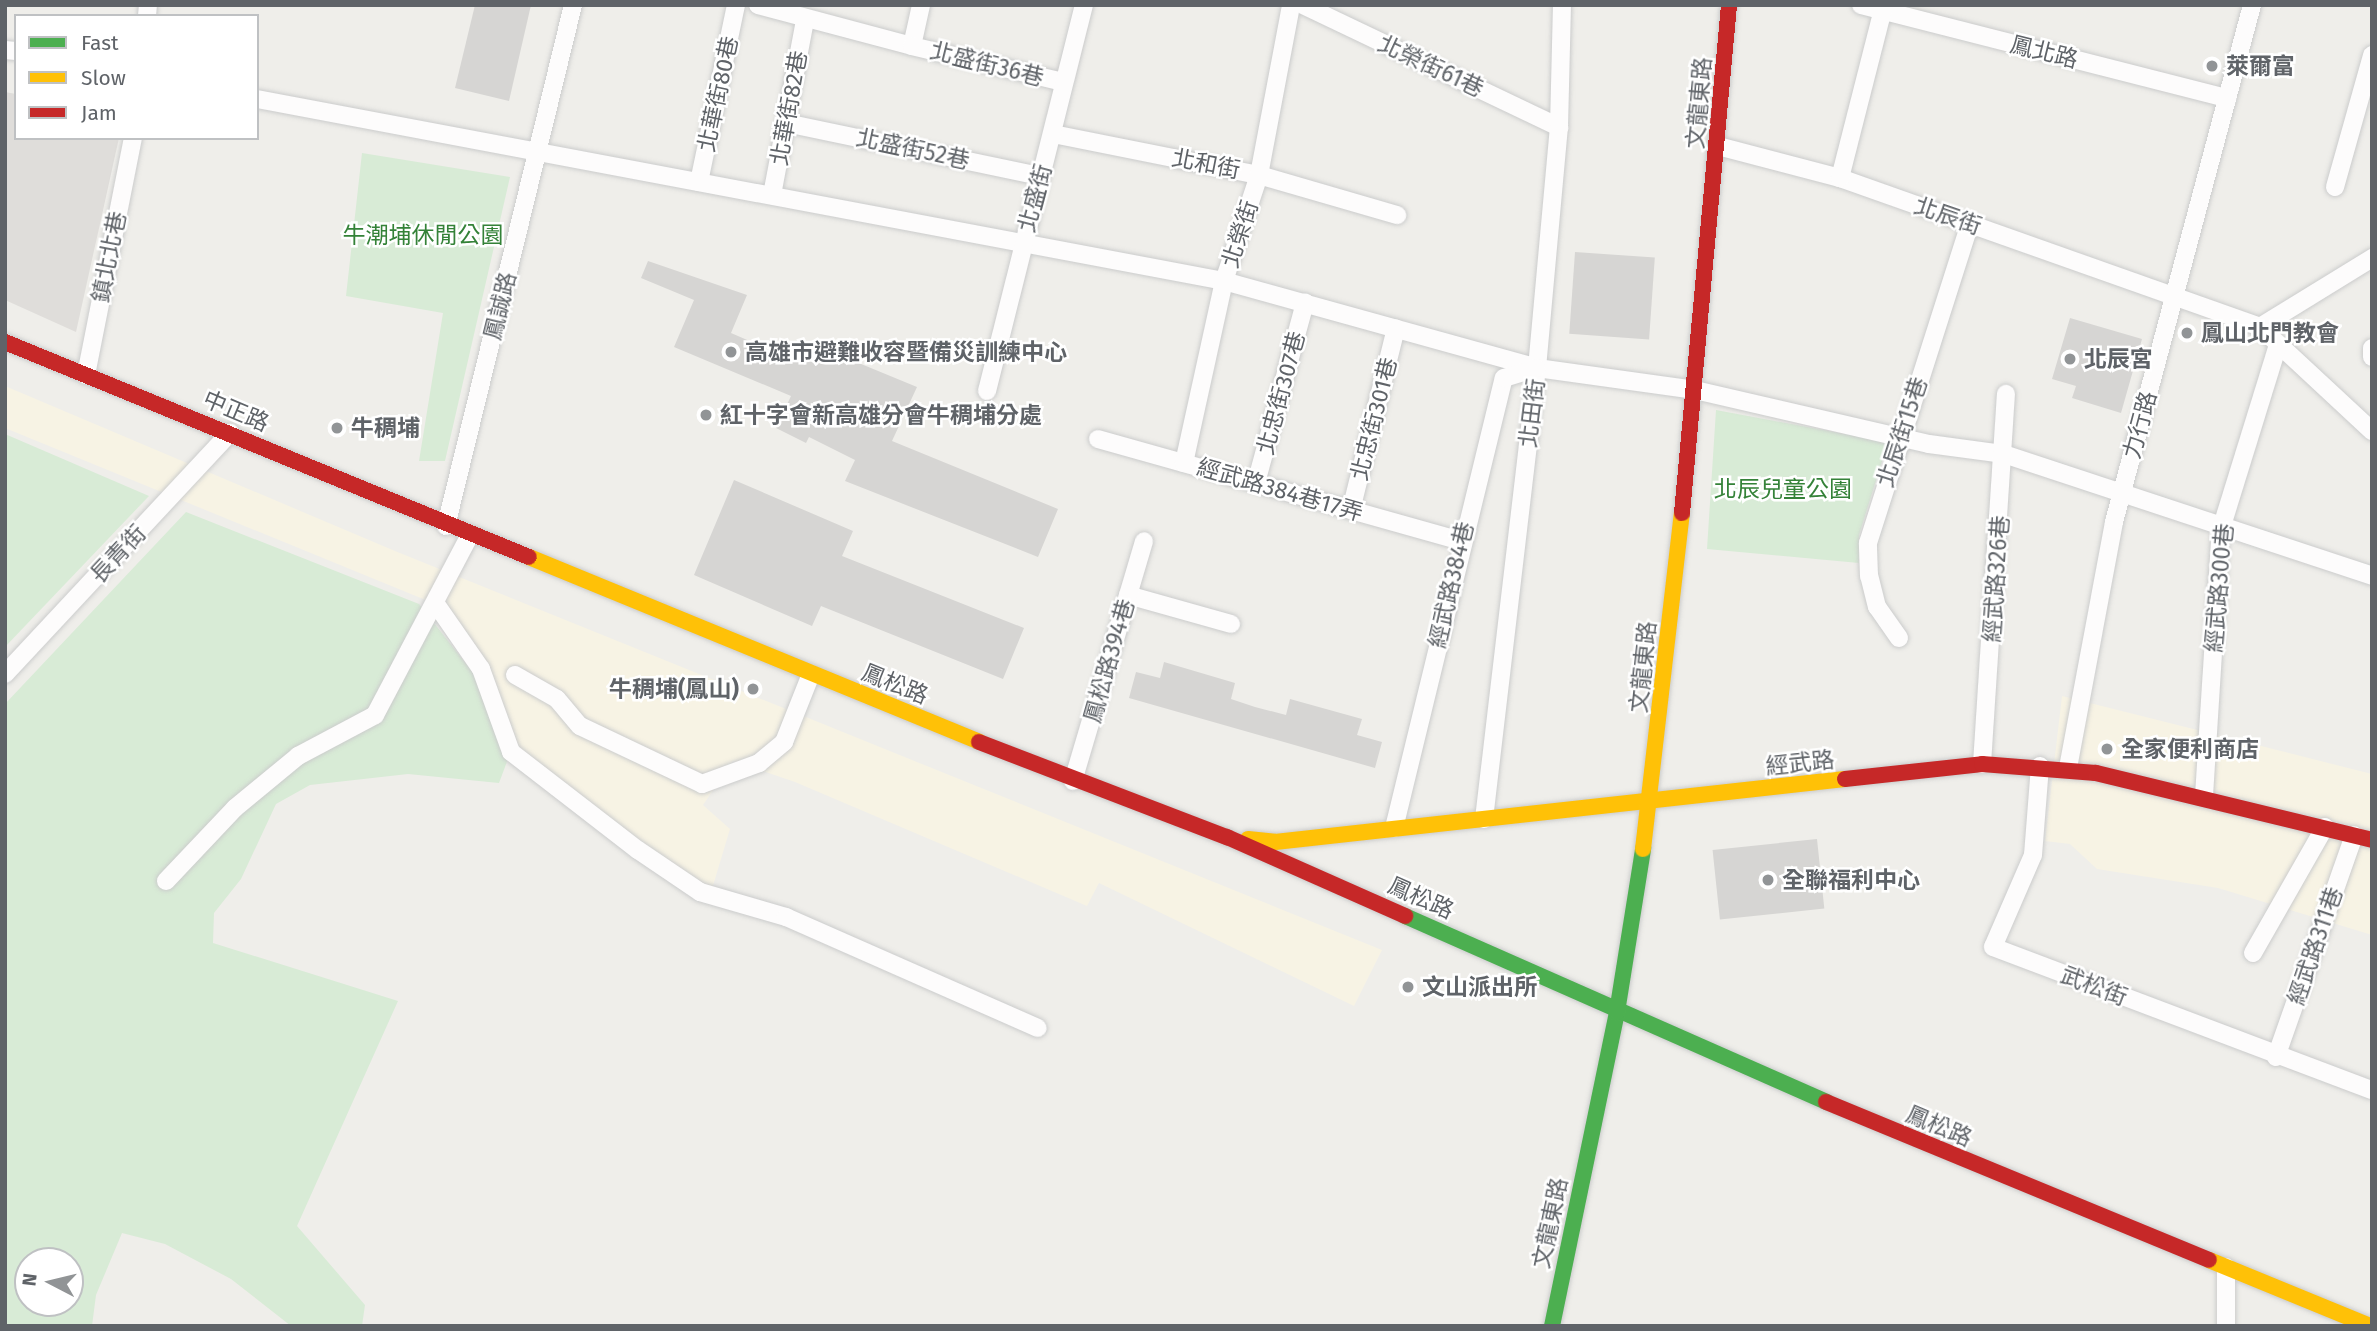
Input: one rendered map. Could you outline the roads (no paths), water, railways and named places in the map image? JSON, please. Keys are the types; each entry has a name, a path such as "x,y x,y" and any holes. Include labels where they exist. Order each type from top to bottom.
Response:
{"street":[{"name":"鳳誠路","path":"446,526 573,5"},
{"name":"北華街80巷","path":"699,182 736,5"},
{"name":"北盛街36巷","path":"758,5 805,20 1063,82"},
{"path":"912,46 921,5"},
{"name":"北盛街","path":"987,391 1084,5"},
{"name":"北榮街","path":"1184,463 1224,281 1259,175 1291,5"},
{"name":"北榮街61巷","path":"1303,5 1559,127"},
{"name":"北田街","path":"1484,819 1537,368 1559,127 1562,5"},
{"name":"文龍東路","path":"1552,1326 1617,1012 1651,800 1695,390 1729,5"},
{"name":"鳳北路","path":"1861,5 1883,8 2227,99"},
{"name":"力行路","path":"2068,768 2122,495 2252,5"},
{"path":"1840,178 1883,8"},
{"name":"北華街82巷","path":"772,195 805,20"},
{"path":"2335,187 2372,55"},
{"path":"259,99 538,148 1022,246 1224,281 1537,368 1695,390 1900,437 2004,454 2221,529 2372,576"},
{"name":"北盛街52巷","path":"786,122 1040,176"},
{"name":"北和街","path":"1053,134 1259,175 1397,215"},
{"name":"鎮北北巷","path":"86,375 132,140"},
{"name":"北辰街","path":"1718,146 1840,178 2260,327"},
{"name":"北辰街15巷","path":"1899,638 1877,607 1869,576 1868,543 1970,224"},
{"path":"2372,258 2260,327 2372,431"},
{"name":"北忠街307巷","path":"1256,483 1305,303"},
{"name":"北忠街301巷","path":"1351,510 1396,328"},
{"name":"中正路","path":"5,342 230,433 446,526"},
{"name":"經武路300巷","path":"2204,796 2221,529 2278,345"},
{"name":"經武路384巷","path":"1394,828 1461,541 1504,377 1537,368"},
{"name":"經武路326巷","path":"1982,764 2006,394"},
{"name":"長青街","path":"5,674 230,433"},
{"name":"經武路384巷17弄","path":"1098,439 1461,541"},
{"name":"鳳松路","path":"446,526 1073,781 1227,837 1617,1012 1951,1156 2370,1326"},
{"path":"166,881 235,808 298,756 374,715 436,604 470,535"},
{"name":"鳳松路394巷","path":"1073,781 1144,541"},
{"path":"1128,595 1231,624"},
{"path":"436,604 481,669 511,752 638,850 700,892 786,917 1038,1028"},
{"path":"515,675 556,699 580,726 702,784 759,763 784,742 811,674"},
{"name":"經武路","path":"1227,837 1275,842 1982,764 2068,768 2204,796 2363,837"},
{"name":"武松街","path":"2040,766 2033,855 1993,947 2276,1057 2372,1090"},
{"path":"2253,953 2325,827"},
{"name":"經武路311巷","path":"2276,1057 2363,837"},
{"path":"2226,1267 2226,1326"}],"place":[{"name":"萊爾富","path":"2212,66"},
{"name":"鳳山北門教會","path":"2187,333"},
{"name":"高雄市避難收容暨備災訓練中心","path":"731,352"},
{"name":"北辰宮","path":"2070,359"},
{"name":"紅十字會新高雄分會牛稠埔分處","path":"706,415"},
{"name":"牛稠埔","path":"337,428"},
{"name":"牛稠埔(鳳山)","path":"753,689"},
{"name":"全家便利商店","path":"2107,749"},
{"name":"全聯福利中心","path":"1768,880"},
{"name":"文山派出所","path":"1408,987"}],"park label":[{"name":"牛潮埔休閒公園","path":"423,235"},
{"name":"北辰兒童公園","path":"1783,489"}]}
